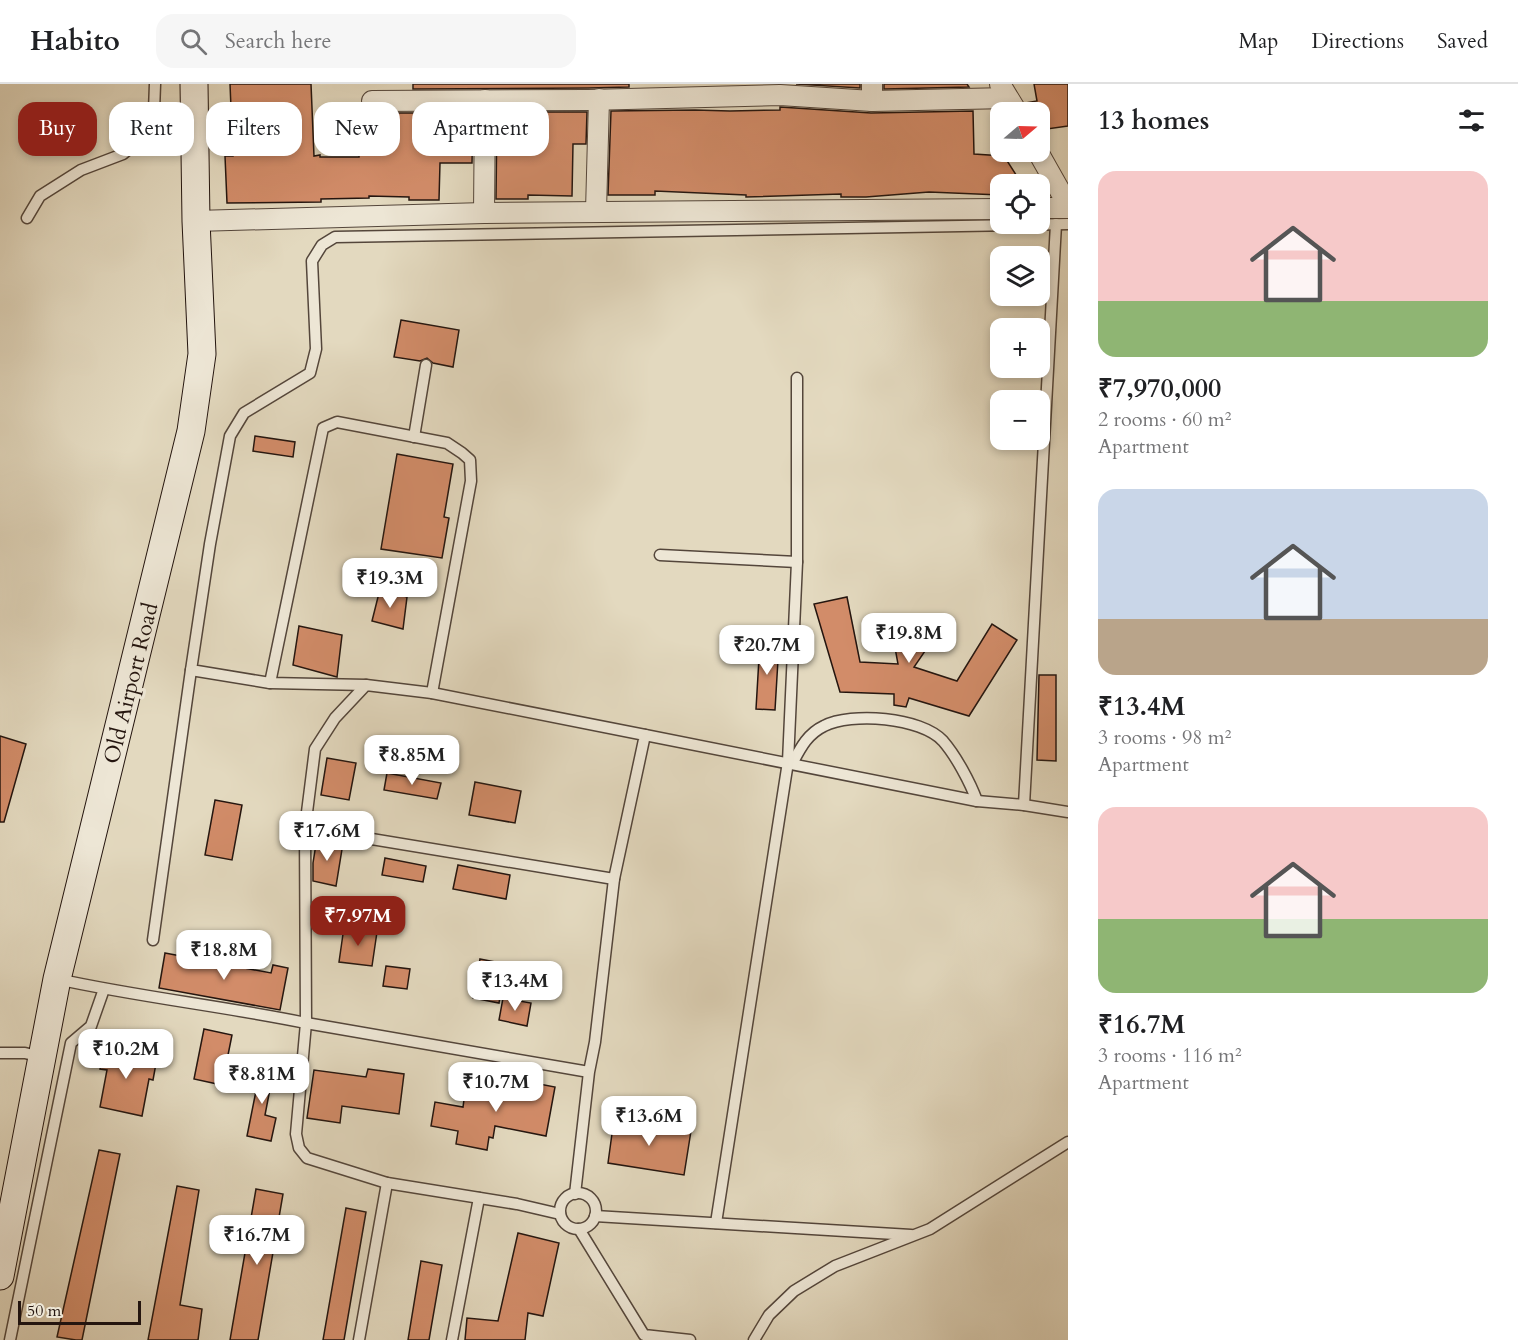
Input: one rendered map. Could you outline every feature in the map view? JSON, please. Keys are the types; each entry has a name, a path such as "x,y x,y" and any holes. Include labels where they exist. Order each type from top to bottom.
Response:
{"main road":[{"name":"Old Airport Road","path":"0,1276 57,979 191,431 202,354 196,221 195,84"}],"street":[{"path":"372,101 421,92 485,100 592,94 779,89 1008,98"},
{"path":"592,94 596,212"},
{"path":"484,213 485,100"},
{"path":"1044,162 1068,206 1050,207"},
{"path":"196,221 484,213 990,209"}],"lane":[{"path":"27,218 40,196 81,170 123,154 146,135 154,111 155,84"},
{"path":"1024,805 1056,224"},
{"path":"153,940 210,544 230,436 244,413 310,373 316,349 312,261 322,245 335,237 1068,224"},
{"path":"414,437 426,365"},
{"path":"716,1223 790,763 796,562 797,378"},
{"path":"270,683 323,428 337,422 447,443 470,460 471,482 432,693"},
{"path":"660,555 796,562"},
{"path":"191,669 270,683 366,685 432,693 977,801 1068,812"},
{"path":"366,685 335,718 315,749 305,828 306,1023 296,1134 299,1148 307,1158 387,1183 560,1214"},
{"path":"790,763 806,739 823,726 842,719 863,717 907,723 923,728 942,740 968,778 977,801"},
{"path":"575,1194 589,1072 596,1042 614,879 645,735"},
{"path":"305,828 614,879"},
{"path":"57,979 589,1072"},
{"path":"10,1340 71,1043 91,1026 104,989"},
{"path":"0,1053 25,1053 43,1057"},
{"path":"754,1340 769,1315 794,1291 835,1266 930,1229 1068,1142"},
{"path":"359,1340 387,1183"},
{"path":"575,1194 586,1196 594,1204 595,1216 589,1225 579,1229 566,1226 560,1214 563,1201 575,1194"},
{"path":"452,1340 479,1198"},
{"path":"595,1216 914,1235"},
{"path":"579,1229 646,1337 690,1340"}],"building":[{"path":"230,84 311,84 314,156 400,156 400,113 412,113 412,156 472,156 472,163 440,163 439,200 369,196 369,198 321,199 321,202 227,203 225,156 302,156 302,102 231,102"},
{"path":"413,84 629,84 629,87 413,89"},
{"path":"796,84 860,84 860,88"},
{"path":"884,84 967,84 969,87 884,89"},
{"path":"1034,84 1068,84 1068,126 1050,129 1050,102 1031,102 1037,101"},
{"path":"780,107 871,113 973,111 974,154 990,155 990,162 1008,162 1016,174 990,174 990,195 929,192 866,197 841,197 841,194 746,197 746,195 655,191 655,195 608,195 611,111 780,110"},
{"path":"549,112 587,112 586,144 573,144 572,196 528,195 528,199 496,199 496,156 549,156"},
{"path":"401,320 459,330 453,367 433,363 427,358 420,361 394,357"},
{"path":"255,436 295,442 293,457 253,451"},
{"path":"397,454 453,464 444,517 449,518 442,558 381,549"},
{"path":"380,589 407,597 403,629 372,621"},
{"path":"847,597 860,662 898,664 891,626 936,635 914,667 957,681 992,624 1017,640 969,716 909,698 906,707 894,705 894,694 840,692 814,604"},
{"path":"299,626 342,635 337,677 293,665"},
{"path":"760,641 779,643 775,710 756,709"},
{"path":"1039,675 1056,675 1056,761 1037,760"},
{"path":"0,736 26,744 4,822 0,822"},
{"path":"327,758 356,763 349,800 321,795"},
{"path":"387,773 441,783 437,799 384,790"},
{"path":"475,782 521,791 515,823 469,815"},
{"path":"215,800 242,805 232,860 205,855"},
{"path":"317,838 343,843 336,886 313,881"},
{"path":"385,858 426,866 423,882 382,875"},
{"path":"458,865 510,875 506,899 453,889"},
{"path":"344,927 377,932 372,966 339,962"},
{"path":"165,953 271,973 273,965 288,968 280,1010 159,988"},
{"path":"480,959 506,964 499,1003 473,998"},
{"path":"386,966 410,969 407,989 383,986"},
{"path":"503,998 531,1003 527,1026 499,1020"},
{"path":"204,1029 232,1035 222,1085 194,1079"},
{"path":"104,1047 157,1058 153,1080 149,1079 142,1116 100,1107 107,1070 100,1069"},
{"path":"257,1064 274,1068 265,1115 276,1118 271,1141 247,1136 256,1091 251,1090"},
{"path":"368,1069 404,1074 399,1114 342,1106 340,1123 307,1118 314,1070 366,1077"},
{"path":"524,1081 555,1087 546,1136 495,1126 493,1138 489,1137 487,1150 456,1144 458,1131 431,1126 435,1102 463,1107 466,1085 521,1095"},
{"path":"614,1119 691,1131 684,1175 608,1163"},
{"path":"99,1150 120,1154 82,1340 57,1337"},
{"path":"177,1186 199,1190 180,1305 202,1309 198,1340 148,1340"},
{"path":"256,1189 283,1194 258,1340 230,1340"},
{"path":"346,1208 366,1212 344,1340 323,1340"},
{"path":"518,1233 559,1243 543,1316 528,1313 525,1340 465,1340 467,1318 498,1321"},
{"path":"421,1261 442,1265 429,1340 408,1340"}]}
